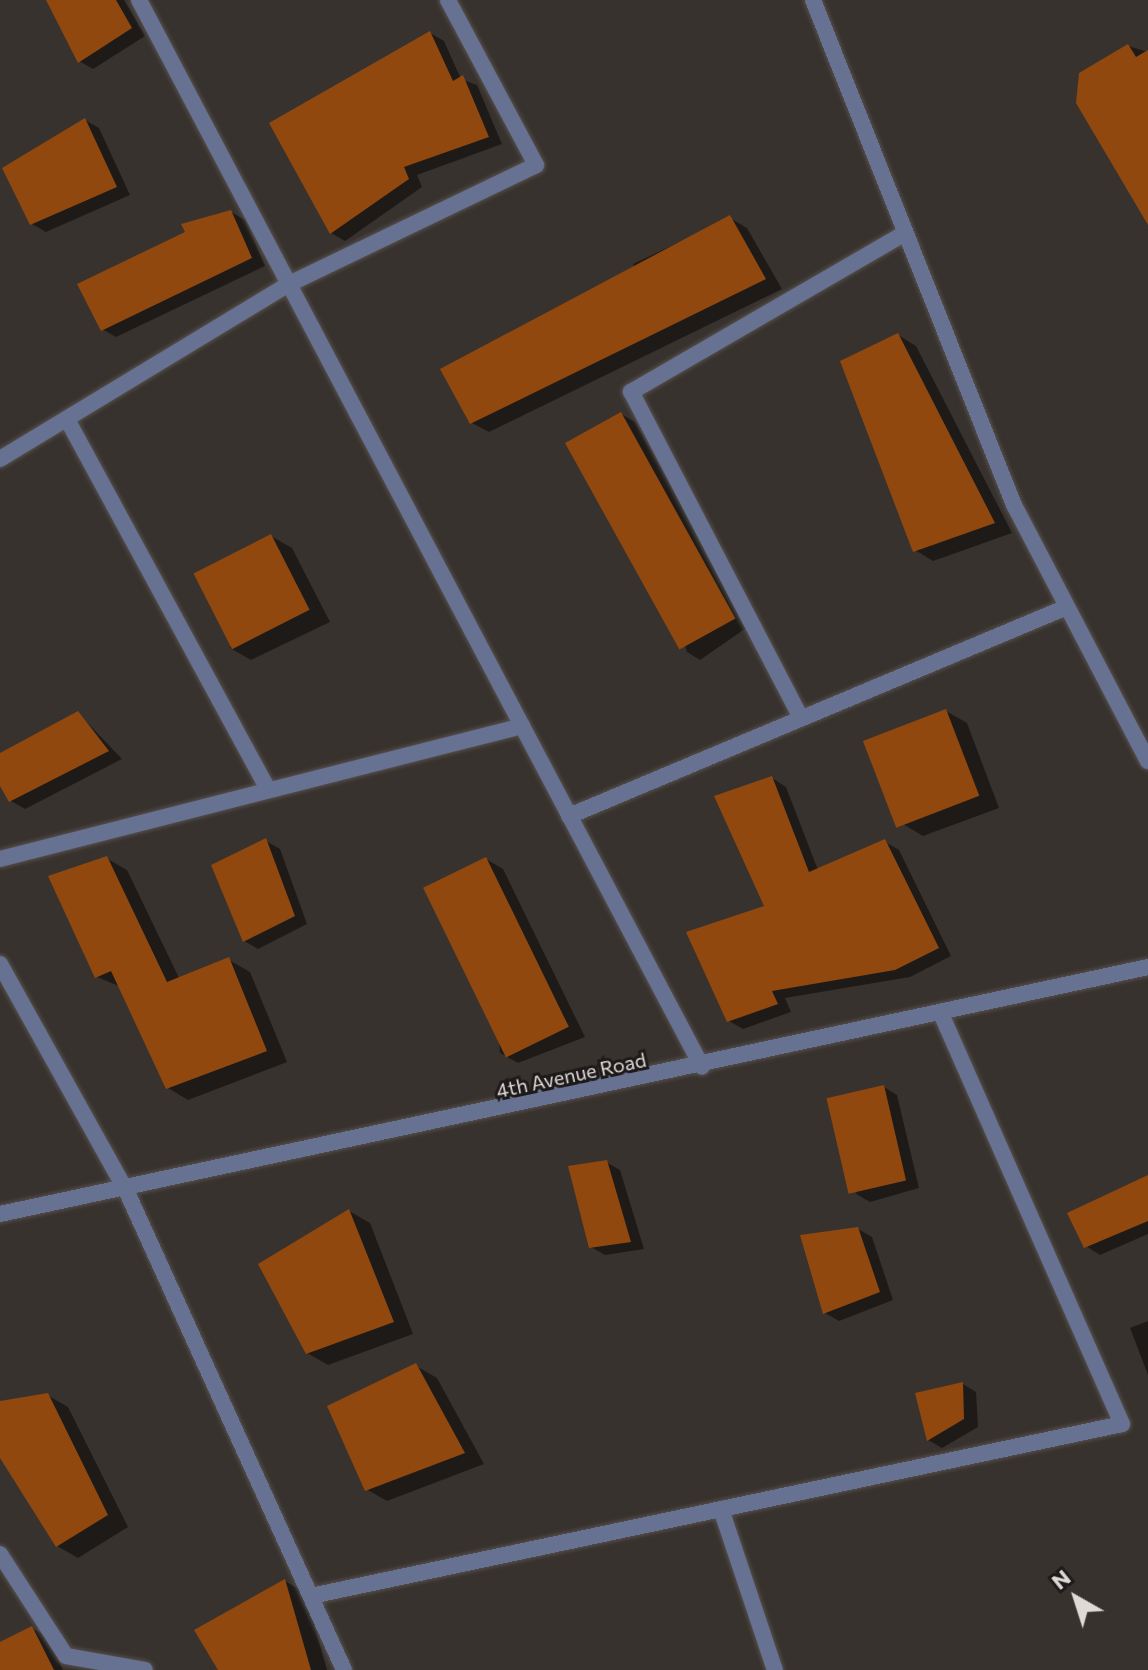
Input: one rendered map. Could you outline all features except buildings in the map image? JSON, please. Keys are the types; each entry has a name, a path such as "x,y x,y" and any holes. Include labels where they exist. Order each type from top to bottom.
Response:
{"street":[{"path":"139,0 702,1067"},
{"path":"0,459 68,421 289,284 536,165 448,0"},
{"path":"813,0 1014,505 1148,761"},
{"path":"801,718 631,392 905,233"},
{"path":"68,421 268,790"},
{"path":"569,816 1067,607"},
{"path":"0,859 522,726"},
{"path":"0,964 126,1190 344,1670"},
{"name":"4th Avenue Road","path":"0,1214 702,1067 1148,967"},
{"path":"311,1596 1122,1424 941,1013"},
{"path":"721,1509 775,1670"},
{"path":"0,1554 66,1656 145,1670"}]}
